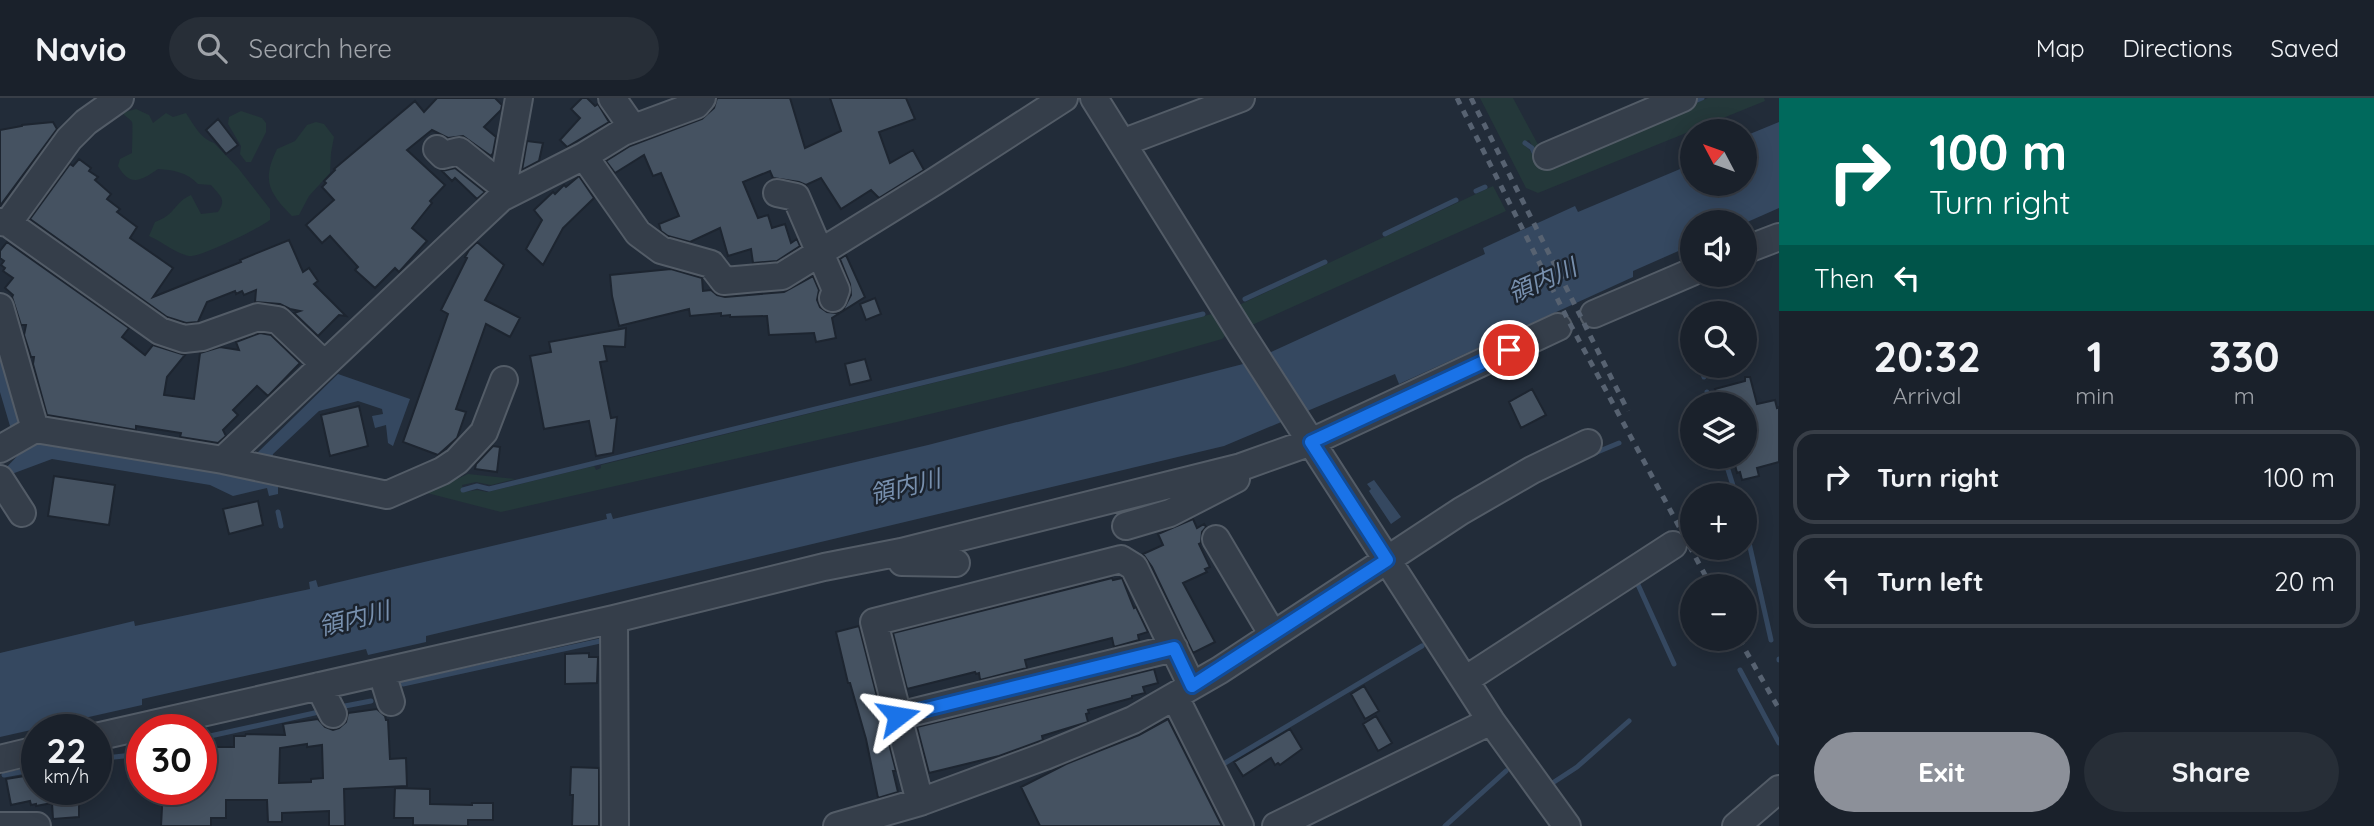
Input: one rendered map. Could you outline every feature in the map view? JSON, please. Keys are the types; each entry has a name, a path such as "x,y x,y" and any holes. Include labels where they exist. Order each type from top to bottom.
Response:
{"street":[{"path":"120,98 86,122 69,139 4,222 160,331 184,339 202,337 258,317 278,320 323,363"},
{"path":"502,192 519,98"},
{"path":"612,98 633,128"},
{"path":"222,460 502,192 584,156 633,128 696,105 702,98"},
{"path":"584,156 638,233 661,250 711,264 724,281 782,276 1064,98"},
{"path":"1094,98 1242,335 1491,721 1567,826"},
{"path":"1122,143 1241,98"},
{"path":"1546,156 1682,98"},
{"path":"437,149 443,155 459,150 502,192"},
{"path":"777,193 796,197 836,290 833,298"},
{"path":"1757,245 1779,237"},
{"path":"1594,314 1680,277"},
{"path":"0,307 19,438 222,460 387,495 442,471 457,461 484,432 504,380"},
{"path":"112,733 382,673 824,567 914,549 1257,461 1311,442 1558,327"},
{"path":"837,826 920,802 1133,720 1184,692 1461,510 1532,470 1588,443"},
{"path":"1126,526 1170,513 1242,476 1257,461"},
{"path":"0,480 22,513"},
{"path":"1216,539 1273,635"},
{"path":"1465,680 1673,545"},
{"path":"920,802 874,622 1121,559 1134,567 1174,648 1184,692 1240,826"},
{"path":"862,560 878,567 899,562 956,563"},
{"path":"614,618 615,826"},
{"path":"898,716 1174,648"},
{"path":"382,673 391,702"},
{"path":"319,686 333,714"},
{"path":"1276,826 1491,721"},
{"path":"0,759 21,754"},
{"path":"1736,826 1779,789"},
{"path":"0,826 37,826"}],"green space":[{"path":"1480,98 1513,98 1542,152 1541,161 1529,140 1524,142 1524,145 1542,166 1708,98 1764,98 1765,101 1721,119 1680,119 1680,135 1538,193 1526,188"},
{"path":"136,109 149,115 153,123 166,113 173,117 186,113 201,135 214,143 238,168 270,209 270,220 230,242 189,256 149,236 155,222 167,216 191,195 201,214 218,212 222,201 211,185 198,184 180,172 158,169 136,180 122,173 118,166 120,159 132,153 132,122 122,113"},
{"path":"241,111 262,118 266,123 266,132 251,162 246,162 240,154 241,146 228,124 229,117"},
{"path":"316,122 324,124 334,137 330,173 309,196 299,215 292,216 277,200 270,185 272,160 277,149 295,141 307,125"},
{"path":"1493,186 1506,211 1252,325 1246,322 1237,306"},
{"path":"1216,313 1227,334 1222,339 1124,367 897,422 501,512 427,493 468,474 515,479 491,485 476,482 462,485 464,492 487,492 594,466 596,470 601,468 601,465"}],"water":[{"name":"領内川","path":"1779,122 1779,208 1757,218 1757,210 1680,210 1680,250 1633,271 1633,277 1399,384 1395,374 1224,446 426,636 426,642 368,655 366,649 142,699 142,705 102,714 21,714 21,732 0,737 0,653 134,621 135,626 310,589 309,582 316,580 318,587 607,519 606,514 611,513 613,519 928,445 1247,363 1485,254 1483,248 1575,206 1578,212 1680,169 1680,196 1757,196 1757,131"},
{"path":"0,354 19,419 32,443 62,443 278,481 278,494 269,496 267,488 233,496 210,485 52,459 9,475 5,469 21,452 0,392"},
{"path":"338,374 410,399 393,446 388,443 386,425 375,428 372,416 383,414 382,409 358,401 319,411 273,454 272,459 254,456"},
{"path":"1374,480 1401,517 1391,524 1369,491 1371,489 1367,484"}],"building":[{"path":"437,98 495,98 502,105 501,110 484,127 496,137 493,153 491,156 463,136 448,138 432,130 407,150 445,185 430,201 432,203 412,228 427,241 399,272 395,268 375,288 355,270 358,267 330,236 322,243 306,225 334,200 322,187 334,169 415,101 424,112"},
{"path":"582,98 587,98 595,106 598,104 609,122 567,147 560,140 580,118 571,109"},
{"path":"717,98 790,98 805,148 841,131 830,98 906,98 915,119 879,132 890,163 913,150 924,170 879,198 871,190 841,209 821,178 806,185 773,178 770,171 743,182 758,218 768,215 772,228 785,224 791,243 797,239 800,246 777,261 753,263 751,249 728,256 720,228 690,242 668,236 661,231 659,224 679,216 661,173 653,176 644,155 615,173 606,161 630,146 702,119 714,108"},
{"path":"218,119 238,145 226,154 206,130"},
{"path":"53,122 57,129 0,206 0,130"},
{"path":"527,141 543,143 539,161 522,170"},
{"path":"79,159 91,168 89,171 98,177 95,180 111,194 107,199 120,209 117,212 137,227 130,238 173,268 153,297 289,240 303,272 309,268 318,281 314,284 346,316 339,315 318,336 294,313 300,311 280,304 255,302 256,290 244,295 242,291 236,294 235,291 207,302 198,322 186,323 167,317 30,219 70,164 73,166"},
{"path":"455,168 485,192 477,199 455,178 452,181 442,171"},
{"path":"579,176 594,198 563,228 543,265 526,249 542,220 534,210 553,192 555,194"},
{"path":"7,242 129,328 122,337 145,355 153,345 185,355 167,377 164,395 194,399 200,353 220,347 239,350 236,342 260,333 271,335 300,363 268,396 257,386 233,410 238,415 223,430 226,436 218,443 180,437 181,433 136,426 136,430 47,415 33,364 34,357 31,357 24,335 26,325 21,325 13,295 5,288 13,278 3,271 5,268 1,265 4,261 0,258 0,251"},
{"path":"477,242 504,265 485,300 520,318 510,337 486,324 456,409 466,412 457,438 438,455 403,442 448,314 441,310 467,258 465,257"},
{"path":"846,255 865,297 832,318 836,338 816,342 814,333 769,335 767,316 730,317 721,316 721,313 690,316 689,309 619,326 610,275 671,269 702,278 703,291 711,290 725,297 784,292 813,276 819,290 817,300 820,307 827,312 836,313 843,310 851,295 850,284 840,259"},
{"path":"875,298 881,314 866,320 860,304"},
{"path":"626,328 625,347 604,346 607,361 600,362 611,418 617,417 613,453 596,456 589,421 544,429 530,356 551,352 549,342"},
{"path":"865,359 871,380 850,385 845,364"},
{"path":"1745,378 1750,378 1754,392 1716,392 1715,389 1745,381"},
{"path":"1532,389 1546,415 1521,428 1509,402"},
{"path":"1775,400 1777,408 1779,407 1779,462 1757,468 1757,404"},
{"path":"359,406 368,446 330,456 321,415"},
{"path":"493,446 500,447 497,472 475,469 476,464"},
{"path":"1757,468 1759,476 1742,480 1740,472 1737,473 1736,469"},
{"path":"54,476 115,485 109,525 48,516"},
{"path":"258,501 263,525 229,534 223,509"},
{"path":"1193,519 1197,528 1204,524 1206,527 1199,544 1210,567 1205,569 1207,572 1183,583 1215,642 1193,653 1152,567 1143,554 1163,545 1158,534"},
{"path":"1112,578 1122,578 1134,608 1136,607 1148,632 1138,635 1139,640 1114,647 1112,638 1025,660 1027,668 980,680 979,673 975,672 907,689 893,633"},
{"path":"859,626 896,771 893,771 898,792 878,798 866,739 848,683 836,632"},
{"path":"589,653 589,657 598,657 597,683 565,684 565,654"},
{"path":"1154,669 1158,683 1143,687 1145,693 1088,710 1088,722 1042,736 1043,740 999,756 929,773 917,727"},
{"path":"1364,686 1379,711 1365,719 1351,694"},
{"path":"377,709 385,716 388,720 390,759 406,758 407,786 344,789 345,826 329,826 329,811 282,813 282,822 268,822 267,800 226,800 226,818 211,818 211,826 161,826 162,805 217,805 217,747 234,747 234,736 285,735 283,724 318,719 325,727 333,730 346,722 348,713","holes":["322,745 323,778 311,779 311,782 279,783 280,748"]},
{"path":"1376,716 1392,743 1378,751 1363,724"},
{"path":"1168,719 1222,826 1040,826 1021,787 1066,764 1139,735"},
{"path":"1290,729 1302,749 1280,765 1275,765 1271,758 1243,776 1234,762"},
{"path":"571,767 599,768 599,826 572,826"},
{"path":"21,777 21,803 11,805 6,779"},
{"path":"395,788 430,789 430,804 493,803 493,820 468,820 468,826 413,825 413,818 394,818"},
{"path":"52,805 79,805 79,817 53,819"}],"waterway":[{"path":"1690,103 1702,98"},
{"path":"1525,143 1532,148 1537,159"},
{"path":"1476,191 1485,187"},
{"path":"1385,234 1456,200"},
{"path":"1245,299 1325,262"},
{"path":"463,490 477,486 489,489 1203,314"},
{"path":"1590,455 1619,443"},
{"path":"1728,469 1732,483"},
{"path":"278,512 281,526"},
{"path":"1753,560 1771,640"},
{"path":"1635,578 1674,664"},
{"path":"403,684 600,641"},
{"path":"1220,766 1422,646"},
{"path":"1740,670 1779,743"},
{"path":"345,706 371,701"},
{"path":"217,734 319,712"},
{"path":"1554,782 1577,767 1629,721"},
{"path":"112,757 126,756"},
{"path":"1445,826 1506,771"},
{"path":"4,775 21,772"}],"railway":[{"path":"1457,98 1568,320 1705,574"},
{"path":"1471,98 1628,411"},
{"path":"1746,651 1779,709"}],"route":[{"path":"898,716 1174,648 1192,686 1220,670 1387,560 1311,442 1509,350"}]}
